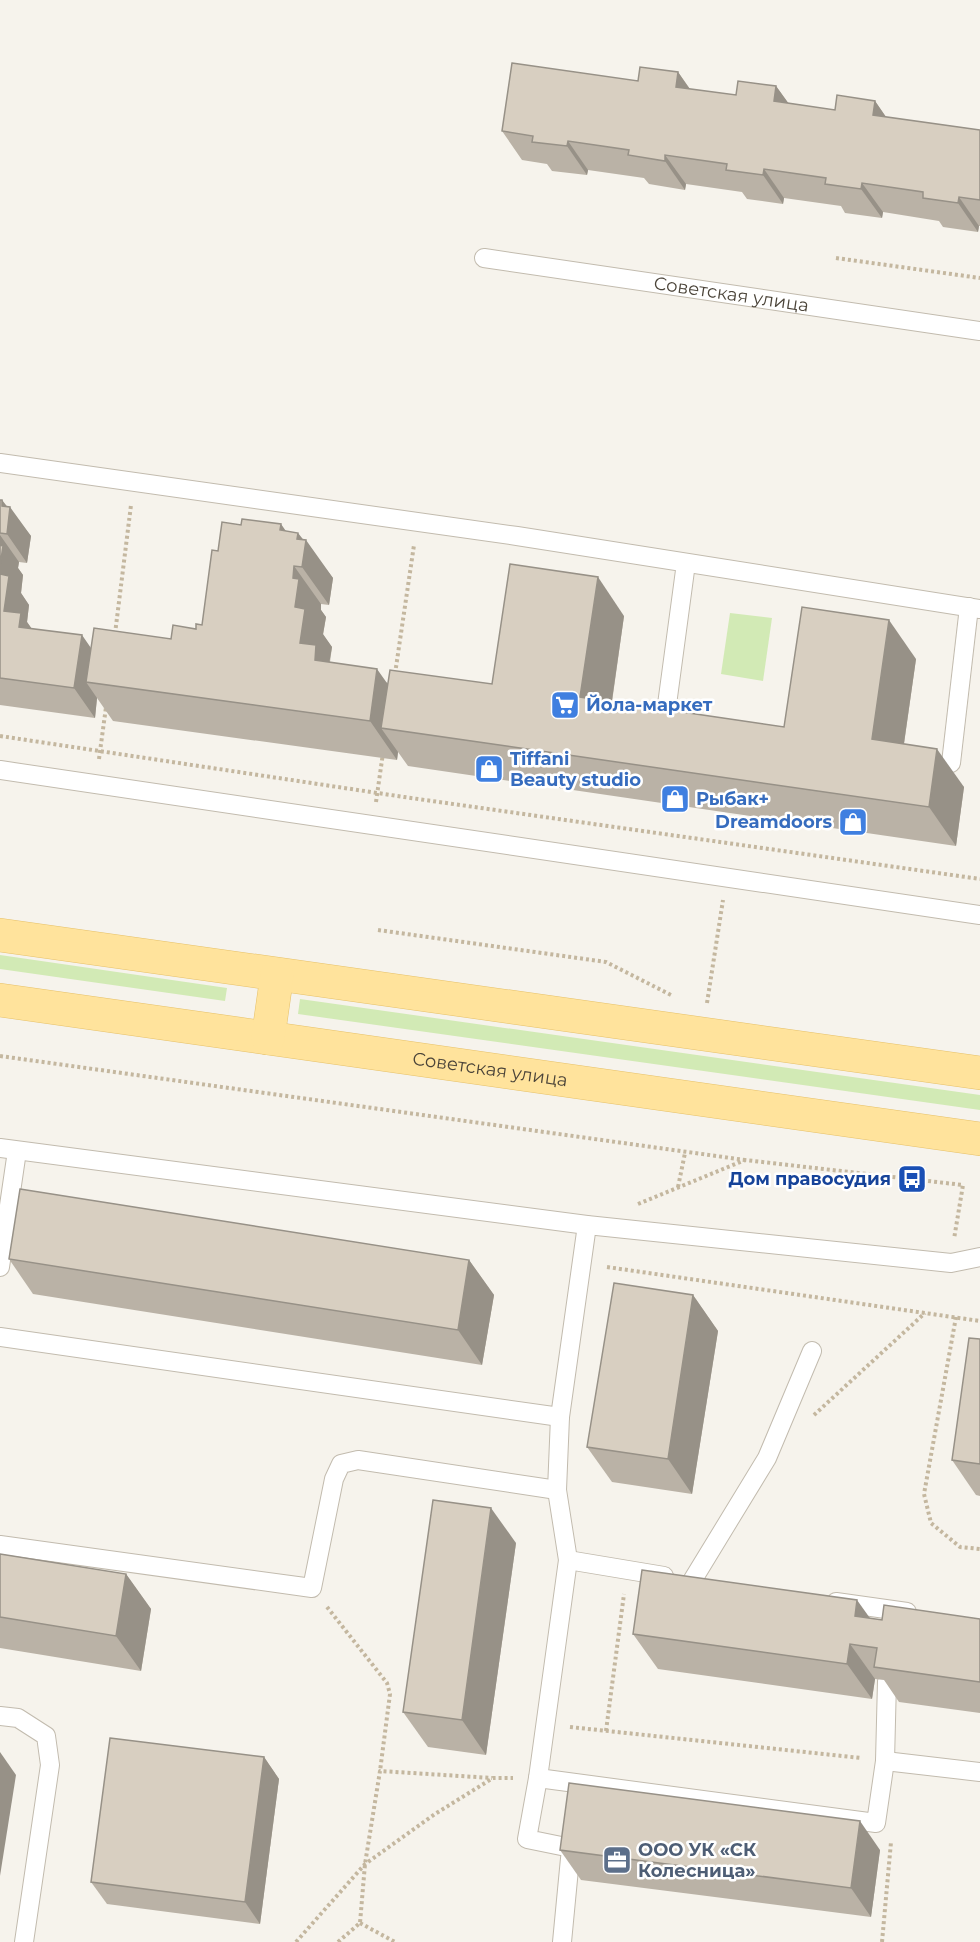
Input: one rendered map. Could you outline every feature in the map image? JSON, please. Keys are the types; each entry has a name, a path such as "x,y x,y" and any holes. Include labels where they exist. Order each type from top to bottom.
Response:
{"main road":[{"path":"0,934 980,1073"},
{"path":"268,1038 277,975"},
{"name":"Советская улица","path":"0,1000 980,1139"}],"lane":[{"name":"Советская улица","path":"484,258 980,331"},
{"path":"0,463 417,522 974,608 951,763"},
{"path":"666,712 686,563"},
{"path":"0,770 980,915"},
{"path":"0,1267 8,1150 586,1225 951,1263 980,1257"},
{"path":"562,1942 571,1848 527,1839 538,1778 568,1560 557,1490 560,1417 586,1225"},
{"path":"0,1337 560,1417"},
{"path":"692,1581 767,1458 812,1351"},
{"path":"0,1545 312,1588 334,1479 341,1464 358,1460 557,1490"},
{"path":"568,1560 715,1585"},
{"path":"818,1599 921,1614"},
{"path":"895,1632 898,1611"},
{"path":"538,1778 876,1823 885,1761 887,1681"},
{"path":"0,1716 18,1718 46,1736 50,1765 24,1942"},
{"path":"885,1761 980,1772"}],"path":[{"path":"836,258 980,278"},
{"path":"114,645 134,482"},
{"path":"395,675 417,522"},
{"path":"96,784 106,704"},
{"path":"0,736 378,793 980,879"},
{"path":"373,826 384,746"},
{"path":"696,1004 707,1005 727,878"},
{"path":"378,930 606,962 675,997"},
{"path":"0,1056 685,1153 963,1185 951,1263"},
{"path":"678,1187 685,1153"},
{"path":"586,1225 745,1161"},
{"path":"581,1264 980,1321"},
{"path":"811,1418 925,1313"},
{"path":"956,1317 924,1494 930,1523 960,1547 980,1550"},
{"path":"606,1731 627,1570"},
{"path":"312,1588 387,1683 390,1694 365,1864 360,1923 338,1942"},
{"path":"545,1725 885,1761"},
{"path":"380,1771 493,1778 538,1778"},
{"path":"296,1942 365,1864 435,1814 493,1778"},
{"path":"876,1823 892,1844 882,1942"},
{"path":"360,1923 395,1942"}],"green space":[{"path":"730,613 772,618 763,681 721,674"},
{"path":"0,955 227,988 225,1001 0,969"},
{"path":"300,999 980,1095 980,1110 298,1014"}],"building":[{"path":"512,63 638,81 640,67 678,72 676,87 736,95 738,81 776,86 774,101 835,110 837,95 875,101 873,115 980,130 980,200 959,197 958,203 923,198 923,192 862,183 861,189 825,184 826,178 764,169 763,175 726,170 727,164 665,155 665,161 628,155 629,150 568,141 567,146 532,142 533,136 502,131"},
{"path":"0,500 2,500 2,506 10,507 7,534 0,533"},
{"path":"242,519 281,524 280,530 298,533 297,539 306,540 302,567 294,566 293,578 299,579 295,607 305,609 300,643 316,645 315,660 377,669 370,721 86,682 94,628 171,639 173,625 196,629 196,624 202,625 212,550 218,551 222,522 241,525"},
{"path":"0,545 3,546 0,566"},
{"path":"510,564 598,577 580,697 784,727 802,607 889,620 872,739 937,749 929,807 381,728 390,670 492,684"},
{"path":"0,574 9,576 4,611 21,613 19,627 82,635 74,688 0,678"},
{"path":"20,1189 469,1260 458,1330 9,1259"},
{"path":"614,1283 693,1295 668,1459 587,1447"},
{"path":"969,1338 980,1339 980,1464 952,1460"},
{"path":"433,1500 491,1508 462,1720 403,1712"},
{"path":"0,1554 126,1574 116,1636 0,1617"},
{"path":"642,1570 857,1600 855,1616 882,1620 884,1605 980,1619 980,1682 874,1667 877,1648 850,1644 847,1664 633,1634"},
{"path":"110,1738 264,1757 245,1902 91,1882"},
{"path":"569,1783 860,1821 851,1888 560,1850"}],"place":[{"name":"Йола-маркет","path":"565,705"},
{"name":"Tiffani Beauty studio","path":"489,769"},
{"name":"Рыбак+","path":"675,799"},
{"name":"Dreamdoors","path":"853,822"},
{"name":"Дом правосудия","path":"912,1179"},
{"name":"ООО УК «СК Колесница»","path":"617,1860"}]}
